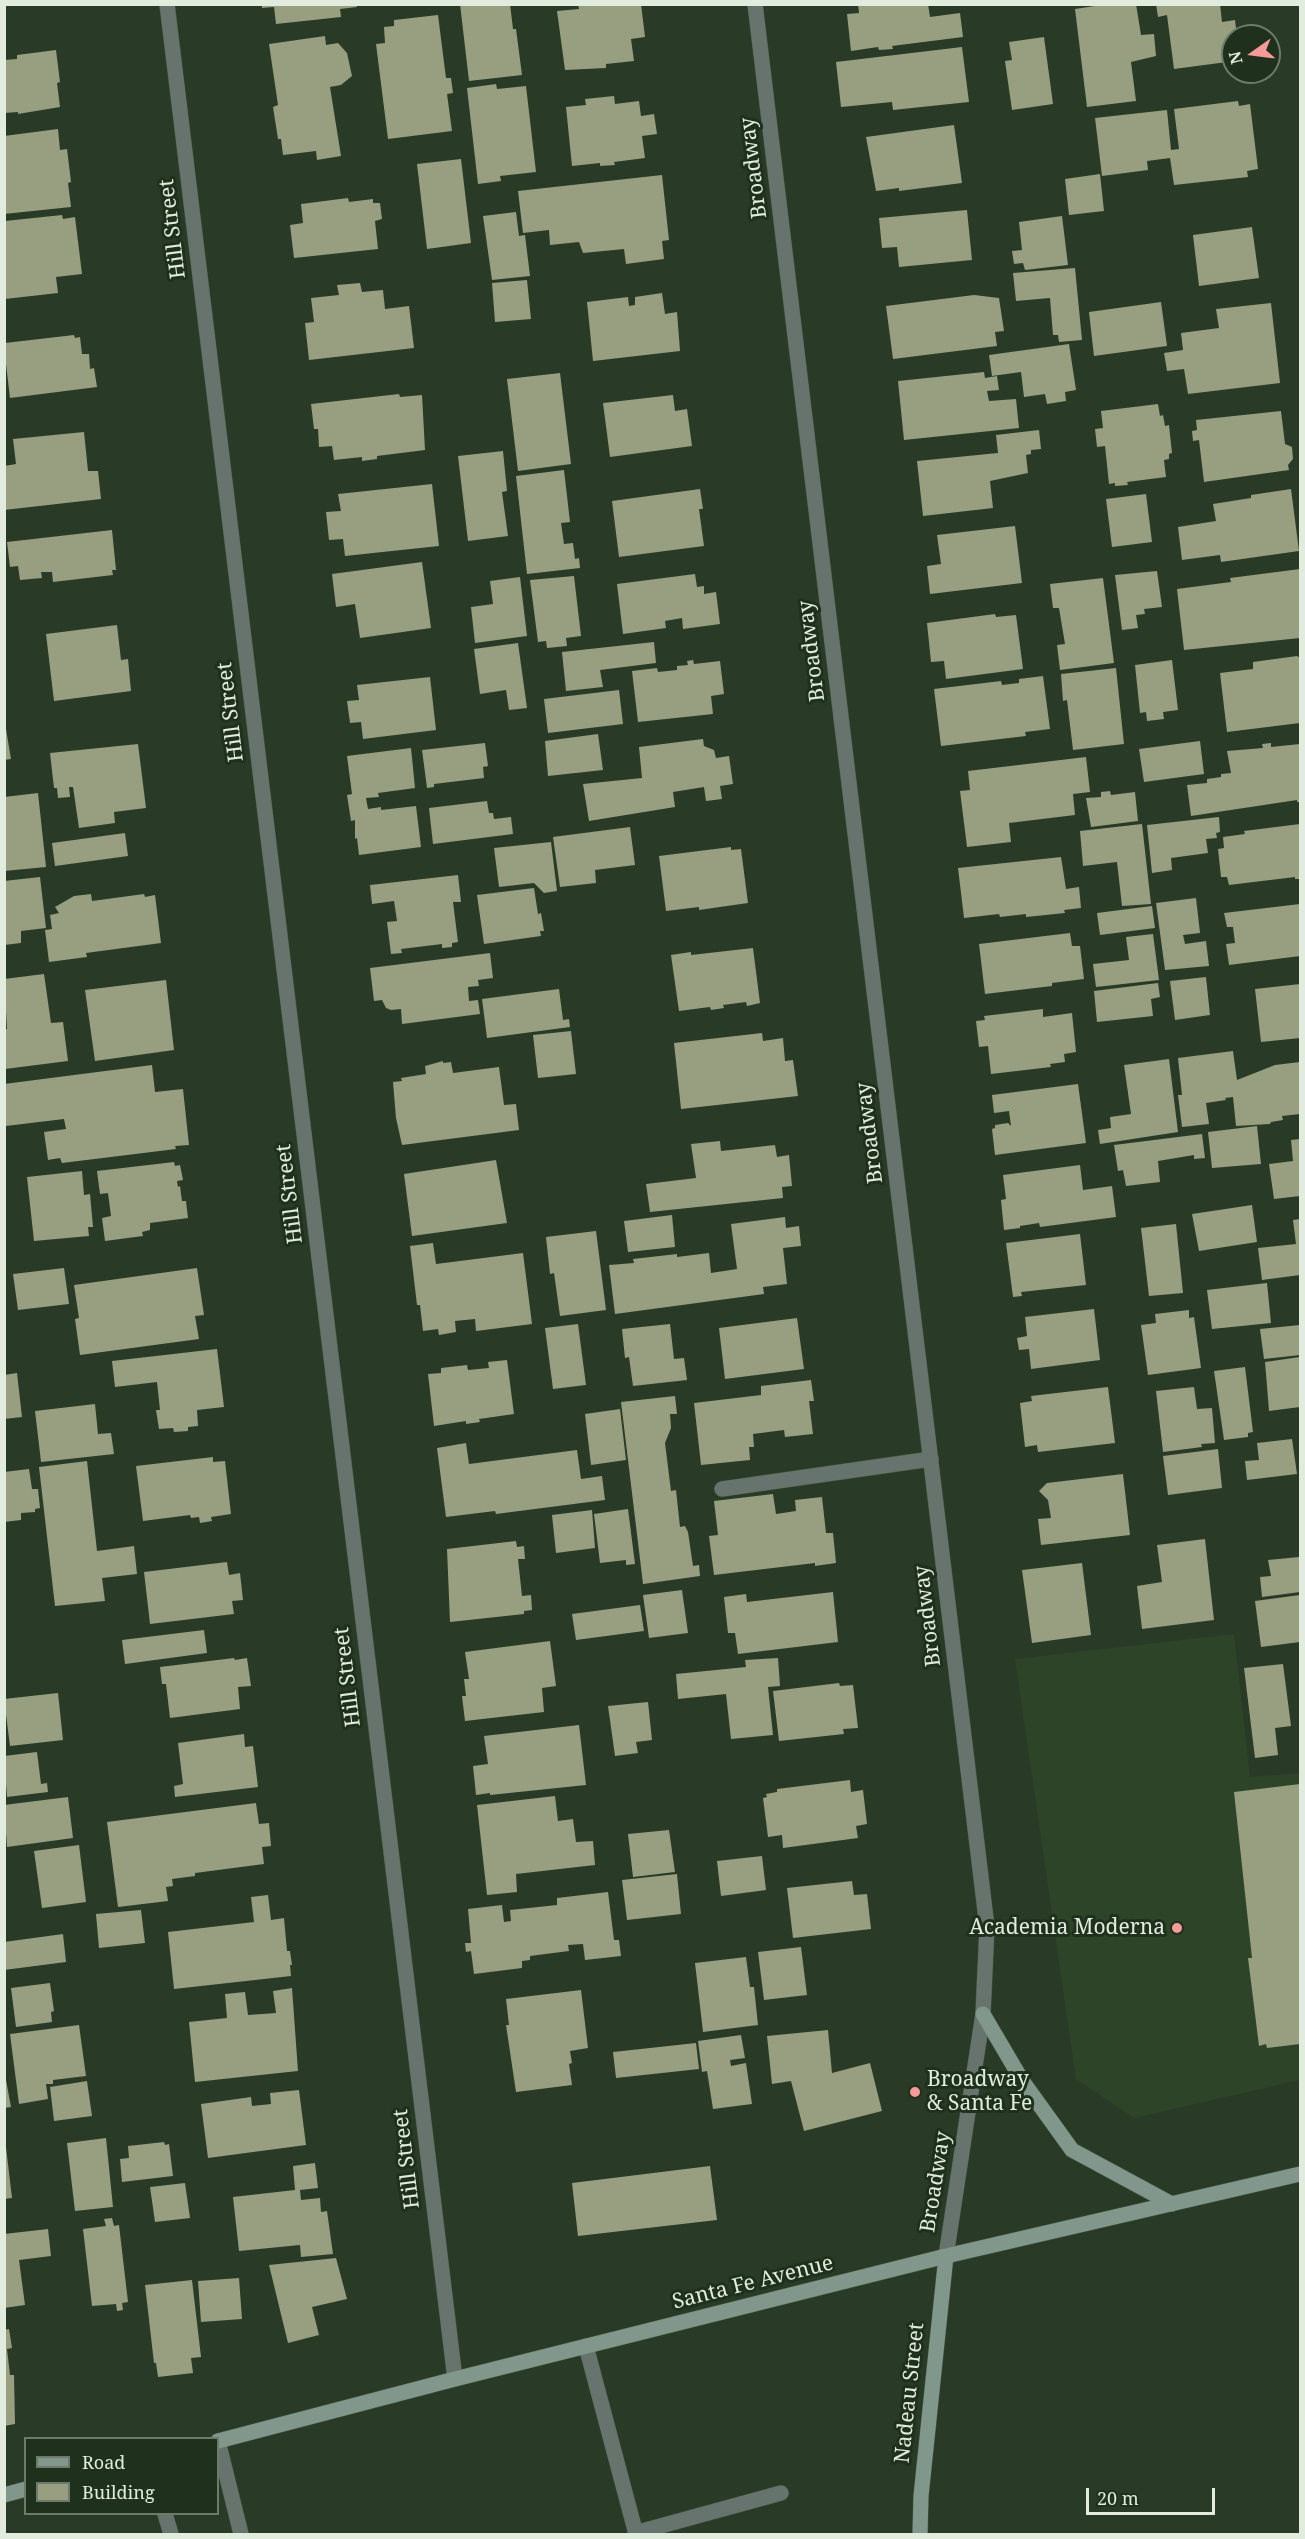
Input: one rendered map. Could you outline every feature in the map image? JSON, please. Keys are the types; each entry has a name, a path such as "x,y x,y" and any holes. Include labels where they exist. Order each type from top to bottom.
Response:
{"main road":[{"path":"983,2014 1023,2082 1072,2150 1172,2204"},
{"name":"Santa Fe Avenue","path":"219,2441 946,2256 1300,2174"},
{"name":"Nadeau Street","path":"920,2535 922,2484 946,2256"},
{"path":"4,2495 24,2490"}],"street":[{"name":"Hill Street","path":"167,4 455,2379"},
{"name":"Broadway","path":"755,4 987,1927 983,2014 946,2256"},
{"path":"722,1489 931,1459"},
{"path":"586,2346 635,2534 781,2493"},
{"path":"219,2445 241,2535"},
{"path":"165,2515 171,2535"}],"shaded area":[{"name":"Academia Moderna","path":"1234,1634 1250,1777 1300,1773 1300,2080 1134,2118 1076,2079 1015,1659"}],"building":[{"path":"262,4 356,4 357,7 340,9 341,17 276,24 274,7 262,8"},
{"path":"460,4 510,4 522,75 469,81"},
{"path":"578,4 641,4 645,37 631,39 634,61 606,64 606,68 565,70 557,11 579,9"},
{"path":"858,4 928,4 930,17 960,13 963,37 892,46 893,49 879,50 878,47 851,51 847,14 859,13"},
{"path":"1108,4 1136,4 1141,35 1154,34 1156,56 1131,62 1136,101 1087,107 1075,9"},
{"path":"1156,4 1220,4 1222,22 1235,20 1236,24 1221,24 1221,63 1174,69 1167,15 1158,17"},
{"path":"438,15 446,78 451,78 453,93 447,94 452,131 388,139 376,44 385,43 384,27 394,26 394,20"},
{"path":"325,36 326,45 338,43 347,53 352,76 341,85 330,87 341,156 317,160 316,151 283,155 273,107 278,105 269,44"},
{"path":"1044,37 1053,104 1012,110 1005,61 1012,60 1009,42"},
{"path":"962,47 969,102 893,110 892,102 841,107 836,62"},
{"path":"56,50 60,107 18,114 18,112 4,113 4,60 17,59 17,55"},
{"path":"496,84 497,89 526,86 536,172 500,176 501,181 478,184 467,88"},
{"path":"614,96 615,104 639,101 641,116 654,114 657,134 642,136 645,158 614,162 615,165 600,166 600,163 572,166 566,107 586,105 585,99"},
{"path":"1238,101 1239,106 1250,104 1258,169 1247,171 1248,177 1174,185 1170,158 1147,161 1148,170 1102,176 1095,118 1167,110 1171,150 1179,149 1174,109"},
{"path":"954,125 962,183 899,191 899,188 876,191 866,137"},
{"path":"58,129 60,150 67,149 71,207 4,214 4,136"},
{"path":"461,159 471,243 427,249 417,164"},
{"path":"1100,174 1104,211 1069,215 1065,179"},
{"path":"662,175 669,240 662,241 664,259 626,264 624,249 583,253 579,242 550,245 549,230 523,233 518,191"},
{"path":"348,198 349,202 373,199 373,203 380,203 382,219 375,221 378,249 294,258 290,225 303,223 301,204"},
{"path":"967,210 972,260 899,267 897,247 882,248 879,218"},
{"path":"516,212 519,236 525,235 530,276 492,280 483,216"},
{"path":"62,215 63,219 75,217 82,274 56,277 58,293 5,299 5,221"},
{"path":"1062,216 1068,265 1025,270 1023,263 1014,264 1012,251 1022,250 1019,222"},
{"path":"1252,227 1259,278 1199,286 1193,235"},
{"path":"1075,268 1082,340 1059,342 1058,335 1053,335 1050,298 1016,301 1013,273"},
{"path":"527,280 531,319 495,322 492,283"},
{"path":"360,283 362,292 383,290 385,309 409,306 414,348 309,360 305,323 314,322 311,298 339,295 337,285"},
{"path":"662,293 665,314 677,312 680,351 593,361 587,302 628,297 629,306 635,305 635,297"},
{"path":"974,295 999,298 1004,331 995,332 997,346 893,359 886,306"},
{"path":"1161,302 1167,346 1094,356 1089,312"},
{"path":"1271,303 1280,383 1188,394 1184,369 1167,371 1164,353 1183,350 1181,333 1219,328 1216,309"},
{"path":"74,335 75,338 80,337 82,354 89,354 90,369 94,368 97,387 10,398 5,365 5,343"},
{"path":"1069,344 1076,390 1065,392 1066,401 1047,404 1045,394 1024,397 1021,372 992,376 989,355"},
{"path":"984,372 985,378 997,376 999,390 987,391 989,401 1016,399 1019,428 904,440 898,381"},
{"path":"560,373 571,464 518,471 507,379"},
{"path":"399,394 400,397 422,395 425,450 377,456 377,459 362,461 362,457 334,460 332,446 319,447 318,429 314,429 311,404"},
{"path":"673,395 675,411 687,409 692,446 610,457 603,403"},
{"path":"1158,404 1165,426 1169,425 1172,453 1169,454 1169,459 1164,460 1166,477 1127,482 1128,485 1109,484 1105,446 1097,447 1095,429 1103,428 1101,411"},
{"path":"1281,411 1285,444 1292,447 1293,459 1288,465 1289,470 1204,482 1199,440 1193,441 1192,431 1197,430 1196,420"},
{"path":"1039,430 1041,449 1031,450 1031,454 1026,455 1028,473 990,481 993,508 923,516 917,461 998,453 996,435"},
{"path":"84,432 88,471 98,471 101,499 4,510 4,466 16,464 13,439"},
{"path":"503,451 507,491 502,492 508,536 468,541 458,456"},
{"path":"564,470 570,522 561,523 564,544 573,543 575,559 579,558 580,568 527,574 516,476"},
{"path":"432,484 439,546 345,556 343,539 329,540 326,512 341,511 338,494"},
{"path":"700,489 703,509 699,509 704,546 619,557 612,501"},
{"path":"1291,489 1299,551 1221,562 1220,555 1182,560 1178,527 1216,521 1213,504"},
{"path":"1146,494 1152,542 1112,547 1106,499"},
{"path":"1015,526 1022,583 930,594 927,566 941,564 937,535"},
{"path":"112,530 116,570 112,570 113,575 53,582 52,572 41,572 42,578 20,580 18,566 10,567 7,542"},
{"path":"422,562 431,628 360,638 355,604 336,607 332,574"},
{"path":"1300,569 1300,638 1184,650 1177,589 1231,582 1230,578"},
{"path":"1157,571 1162,607 1144,609 1145,614 1136,615 1138,628 1122,630 1115,575"},
{"path":"695,574 697,587 704,586 704,594 716,592 720,624 683,629 682,618 665,621 666,628 623,634 617,584"},
{"path":"574,576 581,636 566,638 567,646 547,648 546,641 538,642 530,580"},
{"path":"520,577 527,636 475,643 471,607 493,604 490,581"},
{"path":"1103,578 1114,663 1060,670 1057,645 1065,644 1059,608 1053,608 1050,584"},
{"path":"995,614 996,617 1016,615 1023,669 946,679 944,661 931,662 927,623"},
{"path":"117,625 121,660 128,659 131,691 54,701 46,634"},
{"path":"654,642 656,663 600,670 603,687 566,691 562,652"},
{"path":"518,643 527,708 509,710 506,690 480,694 474,649"},
{"path":"1297,656 1300,658 1300,723 1227,732 1220,673 1253,669 1253,662"},
{"path":"693,660 694,664 720,661 724,694 711,696 713,714 638,722 632,671 657,668 658,672 677,670 677,666 688,665 687,661"},
{"path":"1172,660 1178,710 1163,712 1164,719 1147,721 1146,712 1140,713 1135,665"},
{"path":"1116,668 1124,744 1073,750 1067,700 1063,701 1061,674"},
{"path":"1043,676 1050,729 1025,732 1026,736 941,746 934,689 1001,681 1002,685 1019,683 1019,679"},
{"path":"430,677 436,730 363,739 361,722 350,723 347,701 359,700 357,685"},
{"path":"619,690 623,724 548,733 544,699"},
{"path":"4,717 11,759 4,760"},
{"path":"598,734 603,770 548,776 545,741"},
{"path":"703,739 704,746 714,750 716,758 729,756 733,784 720,786 722,799 706,801 704,787 673,792 675,807 589,821 583,784 642,778 639,747"},
{"path":"1200,741 1204,774 1144,782 1139,749"},
{"path":"485,743 488,766 483,767 484,778 434,784 434,787 427,788 422,750"},
{"path":"1271,743 1271,747 1300,744 1300,802 1297,800 1191,816 1187,785 1207,783 1207,779 1231,773 1227,751 1263,748 1262,744"},
{"path":"138,744 146,808 114,812 115,823 79,828 73,787 69,787 70,797 58,798 57,788 54,788 50,753"},
{"path":"411,748 415,788 378,793 379,797 366,798 368,809 381,807 381,810 416,806 421,847 359,855 357,838 355,839 355,820 351,821 347,795 352,794 347,756"},
{"path":"1086,757 1090,792 1073,794 1075,815 1009,823 1011,842 967,847 960,791 970,790 968,771"},
{"path":"1110,791 1111,795 1135,792 1138,821 1091,827 1086,798 1101,797 1101,792"},
{"path":"38,793 46,867 4,871 4,797"},
{"path":"487,801 489,813 493,813 494,819 511,817 513,834 433,844 429,808"},
{"path":"1219,817 1220,832 1216,833 1217,838 1206,839 1208,853 1171,858 1172,870 1152,873 1147,825"},
{"path":"1142,824 1151,904 1122,906 1117,862 1083,866 1080,831"},
{"path":"1300,824 1300,879 1295,879 1295,877 1229,885 1227,877 1221,877 1218,849 1224,848 1223,837 1245,834 1244,831"},
{"path":"630,827 635,865 595,870 596,883 560,887 553,837"},
{"path":"125,833 128,856 55,866 52,843"},
{"path":"551,842 557,891 544,893 534,883 499,887 494,848"},
{"path":"731,847 731,850 741,849 748,903 699,910 699,907 666,911 659,856"},
{"path":"1061,857 1066,889 1079,887 1081,908 1064,910 1065,913 1026,917 1026,914 1000,917 999,914 964,918 958,868"},
{"path":"458,875 461,902 453,902 458,942 452,943 452,947 442,948 442,944 401,949 402,953 391,954 387,922 397,921 394,901 372,904 370,885"},
{"path":"40,877 46,928 21,931 21,943 4,945 4,881"},
{"path":"534,888 538,914 541,913 544,931 540,931 541,936 484,944 477,895"},
{"path":"91,894 92,901 144,894 145,897 155,895 161,943 86,953 87,957 49,962 45,930 52,929 50,915 59,913 55,907 74,896"},
{"path":"1196,898 1200,933 1183,935 1185,944 1206,941 1209,966 1165,970 1156,903"},
{"path":"1300,904 1300,956 1229,965 1226,944 1235,943 1233,927 1227,927 1224,913"},
{"path":"1152,906 1155,928 1100,935 1097,913"},
{"path":"1070,933 1072,946 1080,946 1084,979 1052,983 1052,986 985,994 979,944"},
{"path":"1153,934 1159,980 1096,987 1093,964 1129,960 1126,937"},
{"path":"753,948 760,1003 747,1006 746,1002 723,1005 724,1008 711,1010 710,1007 679,1011 671,955"},
{"path":"490,953 493,978 478,980 479,986 468,987 469,1001 478,1000 480,1014 402,1024 401,1009 391,1010 386,1008 382,1000 374,1001 370,968"},
{"path":"44,974 51,1023 63,1022 68,1061 5,1069 5,1029 7,1029 4,979"},
{"path":"1206,977 1210,1015 1175,1020 1170,981"},
{"path":"166,980 174,1050 95,1061 85,990"},
{"path":"1158,983 1160,997 1151,999 1153,1016 1097,1022 1094,991"},
{"path":"1300,984 1300,1038 1261,1042 1255,989"},
{"path":"559,989 563,1020 569,1019 570,1027 487,1038 482,999"},
{"path":"1043,1009 1043,1017 1072,1013 1076,1052 1064,1054 1065,1062 1050,1064 1051,1067 991,1074 988,1046 979,1047 976,1021 985,1020 984,1016"},
{"path":"571,1031 576,1074 538,1078 533,1035"},
{"path":"762,1033 763,1041 783,1038 785,1061 793,1060 798,1096 681,1109 674,1043"},
{"path":"1233,1051 1237,1080 1275,1065 1300,1062 1300,1114 1282,1116 1283,1120 1270,1124 1236,1126 1233,1097 1206,1103 1209,1124 1182,1127 1178,1095 1182,1095 1178,1058"},
{"path":"1169,1059 1178,1132 1100,1144 1098,1130 1111,1128 1110,1117 1131,1114 1124,1065"},
{"path":"443,1061 443,1063 451,1062 453,1073 499,1067 504,1105 516,1104 519,1130 402,1145 396,1118 393,1082 402,1081 401,1078 426,1074 425,1066"},
{"path":"152,1065 155,1092 183,1089 189,1145 175,1146 176,1149 62,1163 60,1158 48,1160 44,1132 66,1129 64,1119 6,1126 4,1084"},
{"path":"1078,1084 1086,1143 995,1155 992,1129 995,1125 1008,1123 1011,1126 1009,1111 994,1113 992,1095"},
{"path":"1257,1126 1261,1164 1212,1168 1208,1132"},
{"path":"1202,1134 1205,1158 1194,1159 1194,1155 1158,1161 1160,1182 1126,1186 1123,1170 1118,1171 1114,1145"},
{"path":"1300,1139 1300,1196 1274,1199 1269,1164 1293,1161 1291,1140"},
{"path":"720,1141 721,1151 775,1145 777,1157 789,1155 792,1186 782,1187 783,1198 650,1212 646,1184 696,1178 691,1144"},
{"path":"496,1160 507,1223 412,1236 404,1174"},
{"path":"174,1162 175,1166 180,1165 183,1180 177,1181 182,1201 186,1201 188,1218 150,1223 150,1230 142,1232 143,1236 105,1241 102,1218 111,1216 108,1193 100,1194 97,1171"},
{"path":"1080,1165 1083,1190 1112,1186 1116,1217 1040,1227 1039,1223 1004,1230 1001,1200 1006,1199 1003,1175"},
{"path":"82,1171 84,1195 90,1194 93,1227 88,1227 89,1236 34,1241 27,1177"},
{"path":"1252,1205 1257,1242 1199,1251 1192,1214"},
{"path":"672,1215 675,1247 628,1252 624,1221"},
{"path":"785,1217 786,1228 799,1226 801,1246 783,1248 787,1284 763,1287 764,1294 615,1314 609,1265 634,1263 633,1259 709,1253 711,1273 737,1269 731,1224"},
{"path":"1300,1219 1300,1275 1262,1280 1258,1248 1296,1244 1293,1220"},
{"path":"1176,1224 1183,1293 1149,1296 1141,1228"},
{"path":"596,1231 606,1310 560,1316 554,1273 550,1274 546,1237"},
{"path":"1080,1234 1086,1285 1021,1292 1022,1296 1013,1297 1006,1243"},
{"path":"433,1243 436,1264 523,1253 532,1324 476,1331 475,1319 455,1321 456,1332 439,1335 438,1329 423,1331 420,1305 417,1305 410,1246"},
{"path":"64,1268 69,1304 18,1310 13,1274"},
{"path":"197,1268 204,1315 195,1316 199,1339 80,1355 75,1319 79,1318 74,1285"},
{"path":"1267,1283 1271,1323 1212,1329 1207,1290"},
{"path":"1094,1309 1100,1360 1031,1369 1029,1349 1019,1350 1017,1338 1027,1336 1025,1317"},
{"path":"1189,1310 1189,1318 1194,1317 1201,1368 1148,1375 1141,1325 1156,1323 1155,1314"},
{"path":"797,1318 804,1369 725,1379 719,1328"},
{"path":"578,1324 586,1385 553,1389 545,1328"},
{"path":"670,1324 674,1359 684,1358 687,1380 633,1386 629,1357 625,1358 622,1329"},
{"path":"1300,1325 1300,1355 1264,1359 1260,1329"},
{"path":"217,1349 224,1407 197,1410 198,1426 188,1427 188,1431 174,1432 173,1428 159,1429 156,1410 160,1410 157,1382 115,1387 112,1361"},
{"path":"1300,1357 1300,1407 1269,1411 1265,1362"},
{"path":"507,1360 514,1414 479,1419 480,1422 466,1424 466,1421 434,1426 428,1374 441,1373 441,1368 467,1365 468,1370 489,1368 488,1362"},
{"path":"1245,1367 1253,1432 1248,1433 1248,1437 1224,1440 1214,1371"},
{"path":"17,1373 22,1417 4,1419 4,1375"},
{"path":"811,1380 814,1401 809,1401 813,1434 785,1437 784,1430 753,1434 754,1447 749,1447 750,1460 701,1465 694,1403 761,1395 761,1386"},
{"path":"1108,1387 1115,1443 1038,1452 1037,1445 1025,1447 1020,1403 1032,1401 1031,1396"},
{"path":"1194,1387 1197,1409 1212,1408 1215,1443 1163,1452 1156,1391"},
{"path":"675,1396 677,1414 670,1414 671,1428 665,1443 671,1491 676,1490 680,1527 685,1526 688,1532 693,1566 699,1565 700,1576 643,1584 621,1402"},
{"path":"95,1404 98,1434 111,1433 114,1454 41,1462 35,1411"},
{"path":"620,1409 626,1460 591,1465 585,1414"},
{"path":"1292,1439 1297,1474 1247,1480 1245,1461 1259,1460 1257,1443"},
{"path":"466,1443 469,1464 577,1450 581,1479 602,1476 605,1500 496,1514 495,1511 446,1517 437,1448"},
{"path":"1218,1449 1222,1488 1168,1495 1163,1456"},
{"path":"213,1457 213,1462 225,1461 231,1514 211,1517 212,1521 200,1523 199,1517 191,1518 190,1515 143,1521 136,1466"},
{"path":"87,1461 97,1551 134,1546 137,1574 102,1578 105,1601 55,1606 39,1467"},
{"path":"29,1469 32,1489 38,1489 40,1508 35,1509 35,1512 21,1513 21,1520 4,1522 4,1472"},
{"path":"1123,1474 1130,1535 1041,1545 1038,1519 1051,1518 1048,1500 1039,1491 1047,1483"},
{"path":"773,1494 776,1514 796,1511 795,1500 822,1497 826,1533 833,1533 836,1563 815,1566 815,1563 714,1575 709,1536 718,1535 714,1501"},
{"path":"628,1509 635,1564 626,1565 626,1560 600,1563 594,1514"},
{"path":"592,1510 595,1548 556,1553 552,1515"},
{"path":"1205,1539 1214,1620 1142,1629 1137,1586 1162,1582 1157,1545"},
{"path":"516,1541 517,1547 524,1546 525,1559 518,1559 522,1596 531,1595 532,1610 524,1611 524,1614 450,1622 447,1549"},
{"path":"1299,1557 1300,1592 1262,1597 1260,1577 1271,1576 1268,1560"},
{"path":"227,1562 229,1575 240,1573 243,1600 232,1601 234,1614 150,1624 144,1572"},
{"path":"1082,1563 1091,1635 1032,1643 1022,1570"},
{"path":"682,1590 688,1633 649,1638 643,1595"},
{"path":"833,1592 838,1642 738,1654 735,1633 728,1633 724,1597 746,1594 747,1602"},
{"path":"1300,1595 1300,1642 1261,1647 1255,1601"},
{"path":"640,1605 644,1631 576,1640 572,1614"},
{"path":"204,1630 207,1653 125,1664 122,1640"},
{"path":"550,1641 556,1686 542,1688 544,1712 465,1721 462,1696 466,1696 464,1679 469,1679 465,1652"},
{"path":"234,1658 235,1660 247,1658 251,1686 238,1687 240,1709 170,1718 166,1684 162,1684 160,1667"},
{"path":"778,1658 780,1686 768,1687 773,1735 731,1739 726,1694 678,1699 676,1674 746,1667 745,1660"},
{"path":"1283,1664 1291,1726 1275,1728 1278,1755 1255,1758 1244,1668"},
{"path":"839,1683 840,1686 853,1685 858,1728 843,1729 844,1734 779,1741 773,1691"},
{"path":"58,1693 63,1740 10,1746 4,1699"},
{"path":"648,1702 652,1740 636,1742 638,1753 615,1756 608,1706"},
{"path":"579,1725 586,1785 476,1795 473,1766 488,1764 484,1736"},
{"path":"244,1734 245,1747 253,1746 258,1787 175,1797 174,1786 183,1784 178,1743"},
{"path":"37,1752 41,1784 47,1783 48,1792 7,1797 4,1756"},
{"path":"850,1780 851,1792 863,1790 867,1824 856,1826 858,1838 783,1848 782,1835 768,1837 763,1798 767,1797 766,1794 777,1792 777,1789"},
{"path":"1300,1784 1300,2044 1267,2048 1266,2044 1259,2046 1248,1958 1252,1958 1234,1792"},
{"path":"555,1796 558,1821 573,1819 576,1842 593,1841 595,1865 516,1874 517,1892 487,1895 477,1805"},
{"path":"68,1797 73,1838 7,1847 4,1805"},
{"path":"256,1803 259,1824 269,1823 271,1846 262,1847 264,1864 195,1873 195,1876 172,1879 173,1886 166,1887 168,1901 118,1907 107,1822"},
{"path":"669,1830 675,1872 633,1877 628,1834"},
{"path":"79,1845 86,1902 42,1908 34,1851"},
{"path":"762,1856 766,1890 721,1896 717,1861"},
{"path":"677,1874 681,1914 627,1920 622,1880"},
{"path":"852,1881 854,1895 867,1894 871,1929 793,1938 787,1888"},
{"path":"608,1892 614,1940 619,1940 621,1956 585,1960 583,1944 568,1945 569,1951 530,1956 530,1960 522,1961 522,1968 474,1974 471,1951 466,1952 465,1943 471,1943 468,1909 502,1905 504,1922 511,1921 510,1910 557,1905 557,1898"},
{"path":"268,1895 271,1920 284,1918 287,1951 290,1951 292,1965 290,1965 291,1976 174,1989 168,1932 254,1922 251,1897"},
{"path":"141,1910 145,1943 99,1948 96,1914"},
{"path":"63,1934 66,1962 4,1970 4,1942"},
{"path":"801,1947 807,1995 764,2000 758,1952"},
{"path":"746,1957 750,1987 754,1987 758,2025 703,2032 695,1963"},
{"path":"50,1983 54,2011 51,2012 52,2022 16,2027 11,1988"},
{"path":"292,1988 298,2071 195,2082 189,2022 227,2018 225,1994 245,1992 248,2015 276,2013 273,1991"},
{"path":"581,1990 588,2048 570,2051 572,2085 516,2092 506,2025 509,2025 506,1999"},
{"path":"79,2025 86,2076 53,2080 53,2084 46,2084 48,2099 19,2104 10,2034"},
{"path":"828,2030 832,2073 870,2063 882,2111 804,2131 791,2081 772,2084 767,2036"},
{"path":"741,2035 745,2058 730,2060 731,2066 746,2063 752,2104 713,2109 707,2071 702,2072 698,2041"},
{"path":"696,2043 699,2069 616,2078 613,2052"},
{"path":"4,2069 11,2107 4,2108"},
{"path":"87,2081 92,2116 54,2121 50,2087"},
{"path":"299,2090 306,2145 208,2158 201,2104 251,2097 252,2106 271,2104 270,2093"},
{"path":"106,2138 113,2207 75,2211 67,2143"},
{"path":"164,2142 165,2145 169,2144 173,2176 122,2182 120,2159 129,2158 128,2146"},
{"path":"6,2147 12,2198 4,2199 4,2148"},
{"path":"315,2163 318,2188 300,2190 301,2200 320,2198 321,2212 327,2211 333,2254 301,2257 300,2245 239,2251 233,2197 295,2190 293,2166"},
{"path":"710,2166 717,2220 578,2236 572,2183"},
{"path":"185,2183 190,2218 155,2222 150,2187"},
{"path":"112,2218 114,2226 119,2225 128,2302 122,2303 123,2310 117,2311 116,2304 92,2306 83,2229 106,2226 104,2219"},
{"path":"48,2229 51,2256 19,2260 25,2305 4,2308 4,2234"},
{"path":"336,2258 347,2299 312,2307 319,2335 288,2343 269,2265"},
{"path":"239,2278 242,2319 201,2322 198,2281"},
{"path":"192,2280 201,2357 191,2358 193,2373 158,2377 156,2363 154,2363 145,2285"},
{"path":"9,2329 12,2348 7,2349 10,2375 14,2375 15,2424 4,2426 4,2330"}],"place":[{"name":"Academia Moderna","path":"1177,1928"},
{"name":"Broadway & Santa Fe","path":"915,2092"}]}
